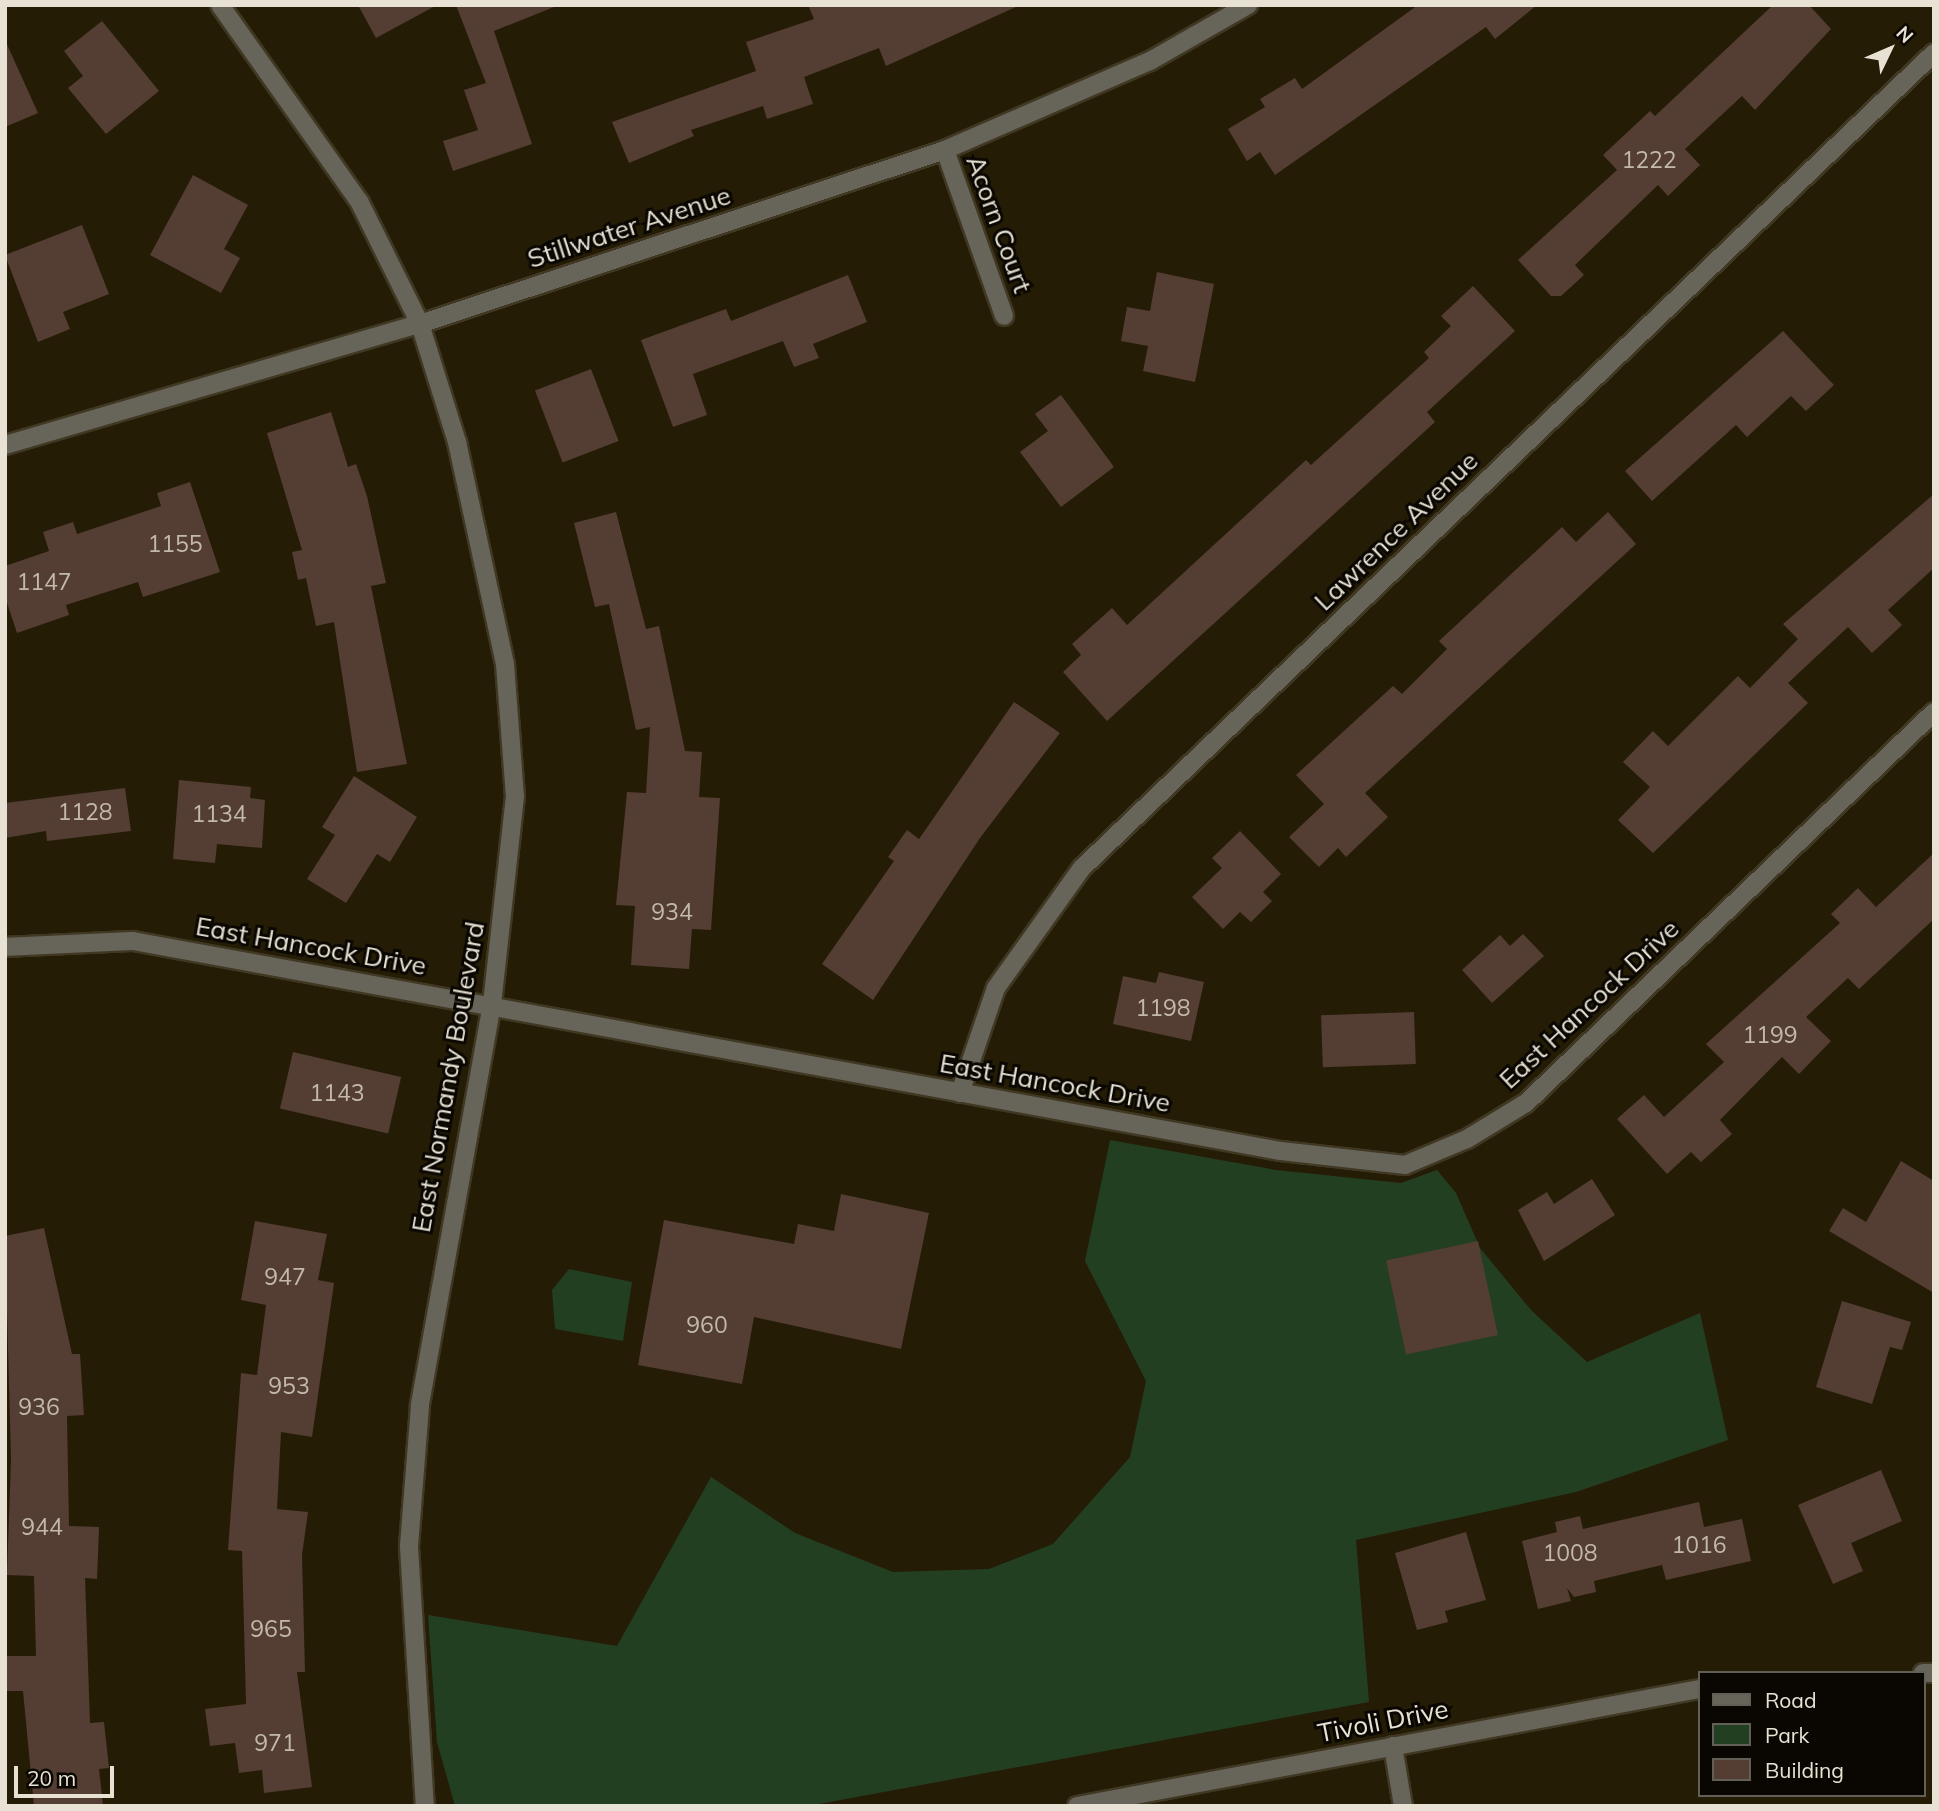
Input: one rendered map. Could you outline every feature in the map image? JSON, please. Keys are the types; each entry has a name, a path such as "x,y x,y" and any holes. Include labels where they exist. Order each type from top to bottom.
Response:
{"street":[{"name":"East Normandy Boulevard","path":"220,5 360,203 420,324 457,442 505,664 515,796 492,1004 420,1406 409,1580 425,1806"},
{"name":"Stillwater Avenue","path":"5,445 420,324 945,150 1150,61 1248,5"},
{"name":"Lawrence Avenue","path":"960,1093 996,988 1082,868 1934,53"},
{"name":"Acorn Court","path":"945,150 1004,316"},
{"name":"East Hancock Drive","path":"5,947 133,941 492,1004 1281,1151 1405,1165 1467,1139 1526,1103 1934,712"},
{"name":"Tivoli Drive","path":"1077,1806 1698,1689"},
{"path":"1393,1746 1404,1806"}],"green space":[{"path":"1110,1140 1276,1170 1401,1183 1437,1170 1456,1193 1480,1248 1531,1310 1587,1362 1700,1313 1728,1440 1576,1492 1356,1540 1369,1702 808,1806 455,1806 437,1742 428,1615 617,1646 711,1477 795,1533 893,1572 989,1569 1053,1544 1130,1457 1146,1381 1085,1261"},
{"path":"569,1269 632,1282 623,1341 555,1329 552,1290"}],"building":[{"path":"358,5 437,5 376,38"},
{"path":"456,5 554,7 494,31 532,144 453,171 443,141 478,130 464,90 486,83"},
{"path":"808,5 1020,5 886,66 879,48 804,77 813,104 767,119 763,106 691,130 694,136 629,163 612,122 756,71 746,42 814,19"},
{"path":"1418,5 1537,5 1495,39 1486,27 1275,175 1260,152 1247,161 1228,129 1265,107 1260,99 1295,78 1302,89"},
{"path":"1773,5 1809,5 1831,29 1755,110 1742,96 1685,149 1700,165 1668,196 1658,185 1575,265 1584,275 1561,296 1551,296 1518,260 1617,170 1603,155 1650,111 1655,116"},
{"path":"102,21 159,91 106,134 68,88 83,76 64,51"},
{"path":"5,40 38,113 5,127"},
{"path":"193,175 248,205 224,249 240,258 221,293 150,255"},
{"path":"82,225 109,294 63,312 70,329 38,342 5,255"},
{"path":"1157,272 1214,284 1195,382 1143,371 1148,346 1121,341 1127,307 1150,311"},
{"path":"848,275 867,322 813,344 819,358 794,367 783,341 693,374 707,415 673,427 641,340 726,309 731,321"},
{"path":"1473,286 1515,331 1427,412 1435,422 1107,721 1063,672 1081,655 1072,644 1112,608 1127,625 1306,460 1311,465 1429,358 1424,352 1451,326 1441,316"},
{"path":"1783,331 1834,385 1806,411 1791,396 1747,437 1736,425 1652,501 1625,471"},
{"path":"591,369 619,441 563,462 535,391"},
{"path":"1061,395 1114,467 1061,507 1020,452 1048,431 1035,414"},
{"path":"331,412 348,467 356,464 367,496 386,583 371,586 407,764 357,772 334,622 316,626 306,578 298,580 292,552 302,550 267,433"},
{"path":"190,482 220,572 143,597 138,582 66,605 69,615 17,633 5,597 5,566 49,551 43,532 73,522 77,534 161,506 157,493"},
{"path":"1934,494 1934,568 1888,610 1902,625 1872,653 1848,627 1788,683 1808,703 1653,853 1618,820 1650,787 1623,762 1653,731 1668,746 1738,676 1750,688 1798,639 1783,624"},
{"path":"616,512 646,629 659,626 685,751 702,752 699,797 720,798 711,930 692,929 689,969 631,965 635,906 616,905 627,792 646,793 650,727 636,730 609,604 595,607 574,523"},
{"path":"1608,512 1636,544 1365,793 1388,817 1346,857 1338,848 1319,867 1289,837 1324,804 1296,775 1393,686 1402,694 1447,649 1439,641 1562,527 1576,542"},
{"path":"1014,702 1060,733 980,838 873,1000 822,964 894,861 888,857 907,830 919,839"},
{"path":"354,776 417,817 390,862 377,854 346,903 307,879 335,835 322,827"},
{"path":"179,780 251,787 250,798 265,800 262,848 217,844 215,863 173,859"},
{"path":"125,788 131,831 47,841 46,831 5,838 5,803"},
{"path":"1240,831 1281,874 1263,892 1272,901 1251,922 1240,912 1223,929 1192,897 1222,868 1212,858"},
{"path":"1934,853 1934,919 1859,989 1848,978 1806,1017 1831,1041 1799,1074 1782,1057 1720,1120 1732,1134 1701,1162 1691,1152 1667,1174 1617,1119 1644,1095 1664,1117 1724,1062 1706,1044 1840,923 1831,914 1858,888 1876,907"},
{"path":"1523,934 1544,956 1492,1003 1462,970 1500,935 1510,946"},
{"path":"1159,972 1204,982 1191,1041 1113,1024 1123,976 1156,983"},
{"path":"1414,1012 1416,1064 1323,1067 1321,1015"},
{"path":"293,1052 401,1077 388,1133 280,1109"},
{"path":"1901,1161 1934,1181 1934,1293 1829,1231 1843,1208 1866,1222"},
{"path":"1592,1179 1615,1215 1544,1261 1518,1210 1547,1192 1554,1204"},
{"path":"841,1194 929,1213 901,1349 754,1317 742,1384 638,1365 664,1220 794,1244 798,1224 834,1231"},
{"path":"255,1221 327,1234 318,1280 334,1283 312,1437 281,1432 277,1509 308,1512 302,1555 305,1672 297,1672 312,1787 264,1793 262,1770 239,1773 235,1743 210,1746 205,1709 246,1704 242,1551 228,1550 241,1373 257,1375 266,1305 241,1300"},
{"path":"44,1228 72,1354 80,1354 84,1415 67,1416 69,1526 99,1527 97,1579 85,1578 90,1723 104,1722 109,1768 99,1769 103,1806 34,1806 23,1691 7,1691 6,1656 36,1656 34,1576 7,1575 11,1459 5,1236"},
{"path":"1478,1241 1498,1335 1406,1354 1386,1261"},
{"path":"1842,1301 1911,1322 1902,1350 1890,1347 1872,1404 1816,1387"},
{"path":"1881,1470 1902,1521 1851,1543 1863,1571 1833,1584 1798,1505"},
{"path":"1699,1502 1704,1527 1742,1519 1751,1561 1666,1580 1662,1565 1594,1581 1596,1592 1574,1597 1567,1588 1571,1601 1538,1609 1522,1541 1557,1532 1555,1522 1580,1516 1583,1529"},
{"path":"1466,1532 1486,1600 1445,1611 1448,1622 1417,1630 1395,1553"}]}
